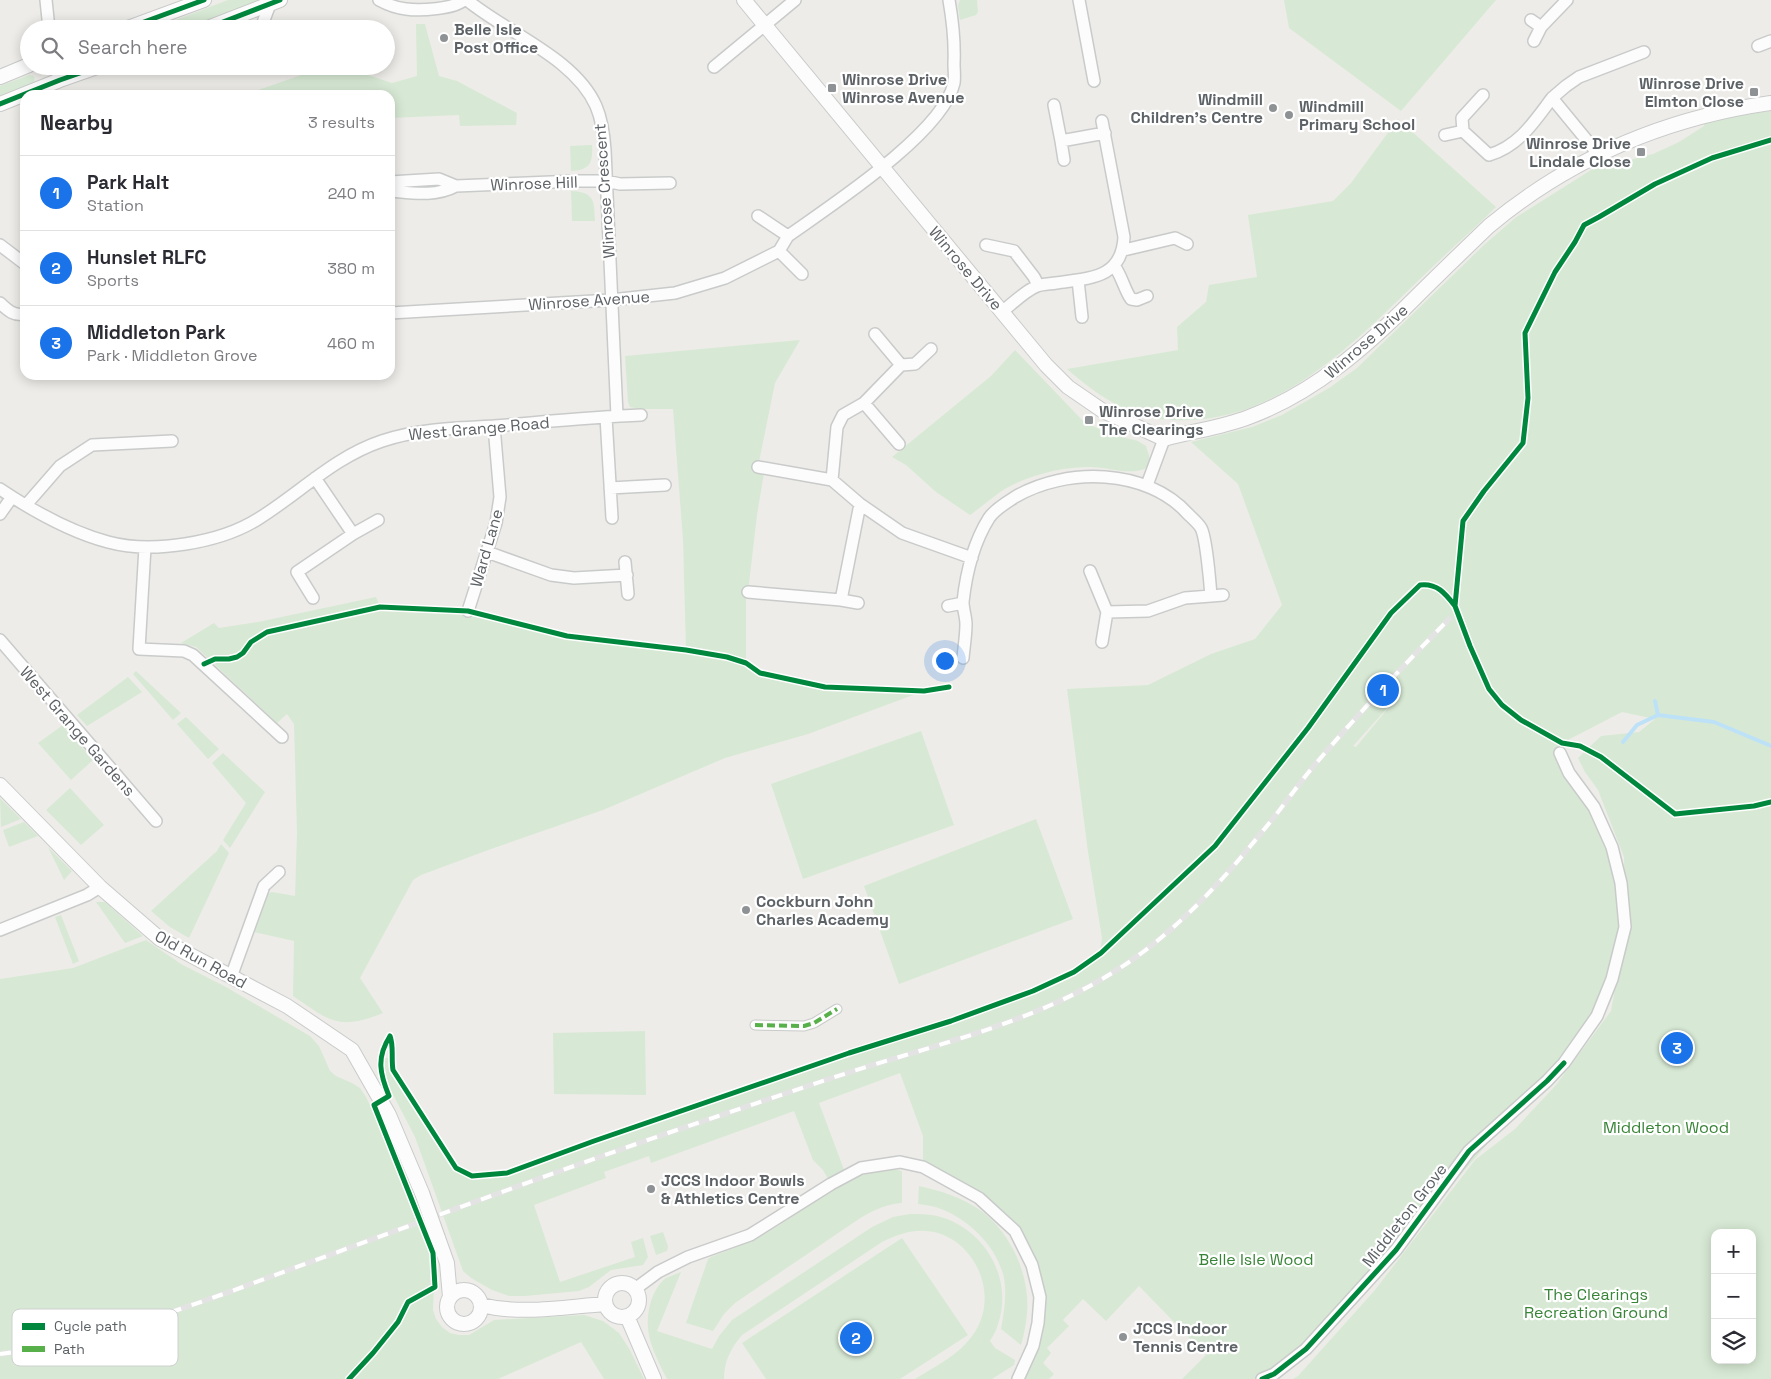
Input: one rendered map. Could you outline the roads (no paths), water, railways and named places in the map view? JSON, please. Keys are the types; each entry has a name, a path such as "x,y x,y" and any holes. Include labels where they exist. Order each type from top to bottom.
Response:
{"street":[{"path":"46,0 48,20"},
{"path":"150,20 204,0"},
{"path":"379,0 389,6 420,10 454,6 466,0"},
{"name":"Winrose Crescent","path":"466,0 559,62 573,74 595,104 601,122 606,181 611,300 612,416 610,488 612,518"},
{"name":"Winrose Drive","path":"744,0 1046,365 1068,387 1103,411 1164,439 1213,428 1249,417 1285,401 1315,384 1344,364 1382,330 1489,226 1508,210 1581,162 1642,135 1734,108 1771,103"},
{"path":"714,66 795,0"},
{"path":"802,274 779,251 788,236 882,168 922,132 943,107 954,84 955,35 949,0"},
{"path":"1079,0 1094,81"},
{"path":"1534,41 1541,27 1567,0"},
{"path":"228,20 275,2"},
{"path":"265,20 275,2"},
{"path":"1530,20 1541,27"},
{"path":"1758,46 1771,41"},
{"path":"1483,95 1462,118 1463,131 1489,155 1502,151 1526,133 1552,98 1579,77 1644,52"},
{"path":"0,78 20,69"},
{"path":"26,90 54,75"},
{"path":"0,104 20,93"},
{"path":"1552,98 1598,154"},
{"path":"1054,105 1064,160"},
{"path":"1003,312 1038,285 1098,276 1115,267 1124,250 1124,237 1102,120"},
{"path":"1444,135 1463,131"},
{"path":"1061,141 1105,133"},
{"name":"Winrose Hill","path":"395,182 439,179 456,186"},
{"name":"Winrose Hill","path":"395,192 441,193 456,186 606,181 620,184 670,183"},
{"path":"758,216 788,236"},
{"path":"1124,250 1175,238 1187,244"},
{"path":"0,245 20,259"},
{"path":"986,245 1014,251 1038,285"},
{"name":"Winrose Avenue","path":"395,313 611,300 675,293 725,278 779,251"},
{"path":"1115,267 1122,277 1131,299 1137,300 1147,296"},
{"path":"1078,280 1082,317"},
{"path":"0,304 9,312 20,315"},
{"path":"876,334 901,365"},
{"path":"832,480 837,427 843,415 864,403 901,365 914,364 931,349"},
{"path":"864,403 899,444"},
{"name":"West Grange Road","path":"0,490 62,525 109,542 145,547 179,545 220,537 257,520 336,462 358,450 405,434 641,415"},
{"name":"Ward Lane","path":"468,611 496,523 500,497 494,426"},
{"path":"1147,485 1164,439"},
{"path":"26,505 60,466 92,445 172,441"},
{"path":"758,467 832,480 860,504 902,534 972,558"},
{"path":"963,658 966,624 963,603 972,558 979,538 990,517 1004,504 1027,490 1054,481 1083,477 1111,478 1147,485 1179,504 1202,529 1211,596"},
{"path":"315,478 353,534"},
{"path":"610,488 665,485"},
{"path":"0,514 12,497"},
{"path":"842,600 860,504"},
{"path":"312,598 297,572 353,534 378,520"},
{"path":"145,547 139,649 184,651 193,655 282,737"},
{"path":"487,552 551,575 574,578 626,575"},
{"path":"625,562 628,594"},
{"path":"1090,571 1107,612 1102,642"},
{"path":"748,592 858,603"},
{"path":"1107,612 1148,611 1185,598 1223,595"},
{"path":"948,606 963,603"},
{"name":"West Grange Gardens","path":"0,640 156,821"},
{"name":"Middleton Grove","path":"1262,1379 1274,1374 1306,1349 1396,1250 1469,1151 1547,1081 1564,1063 1597,1016 1612,979 1626,927 1621,883 1612,847 1594,806 1569,773 1560,753"},
{"name":"Old Run Road","path":"0,785 100,887 160,939 302,1014 352,1050 389,1115 422,1193 447,1263"},
{"path":"231,977 264,886 279,872"},
{"path":"0,930 87,895 100,887"},
{"path":"755,1025 804,1026 814,1023 837,1009"},
{"path":"635,1289 658,1272 688,1257 750,1235 838,1179 861,1168 900,1162 923,1167 979,1198 1015,1231 1032,1265 1040,1297 1038,1323 1033,1346 1018,1379"},
{"path":"447,1263 468,1290 477,1296 481,1305 481,1311 475,1320 470,1323 459,1324 450,1318 447,1313 446,1307 450,1296 447,1263"},
{"path":"616,1283 626,1283 635,1289 639,1298 636,1310 627,1316 615,1316 608,1311 605,1304 604,1298 608,1289 616,1283"},
{"path":"450,1296 458,1290 468,1290"},
{"path":"481,1305 526,1310 605,1304"},
{"path":"627,1316 654,1379"}],"waterway":[{"path":"1655,701 1658,715"},
{"path":"1623,742 1637,725 1658,715 1714,722 1771,746"}],"railway":[{"path":"178,1310 668,1133 841,1075 1010,1022 1078,992 1111,974 1143,952 1176,925 1206,896 1248,849 1334,743 1382,689 1449,619"},
{"path":"0,1354 12,1352"}],"place":[{"name":"Belle Isle Post Office","path":"444,38"},
{"name":"Winrose Drive Winrose Avenue","path":"832,88"},
{"name":"Winrose Drive Elmton Close","path":"1754,92"},
{"name":"Windmill Children's Centre","path":"1273,108"},
{"name":"Windmill Primary School","path":"1289,115"},
{"name":"Winrose Drive Lindale Close","path":"1641,152"},
{"name":"Winrose Drive The Clearings","path":"1089,420"},
{"name":"Park Halt","path":"1383,690"},
{"name":"Cockburn John Charles Academy","path":"746,910"},
{"name":"Middleton Park","path":"1677,1048"},
{"name":"JCCS Indoor Bowls & Athletics Centre","path":"651,1189"},
{"name":"JCCS Indoor Tennis Centre","path":"1123,1337"},
{"name":"Hunslet RLFC","path":"856,1338"}],"park label":[{"name":"Middleton Wood","path":"1666,1127"},
{"name":"Belle Isle Wood","path":"1256,1259"},
{"name":"The Clearings Recreation Ground","path":"1596,1303"}]}
